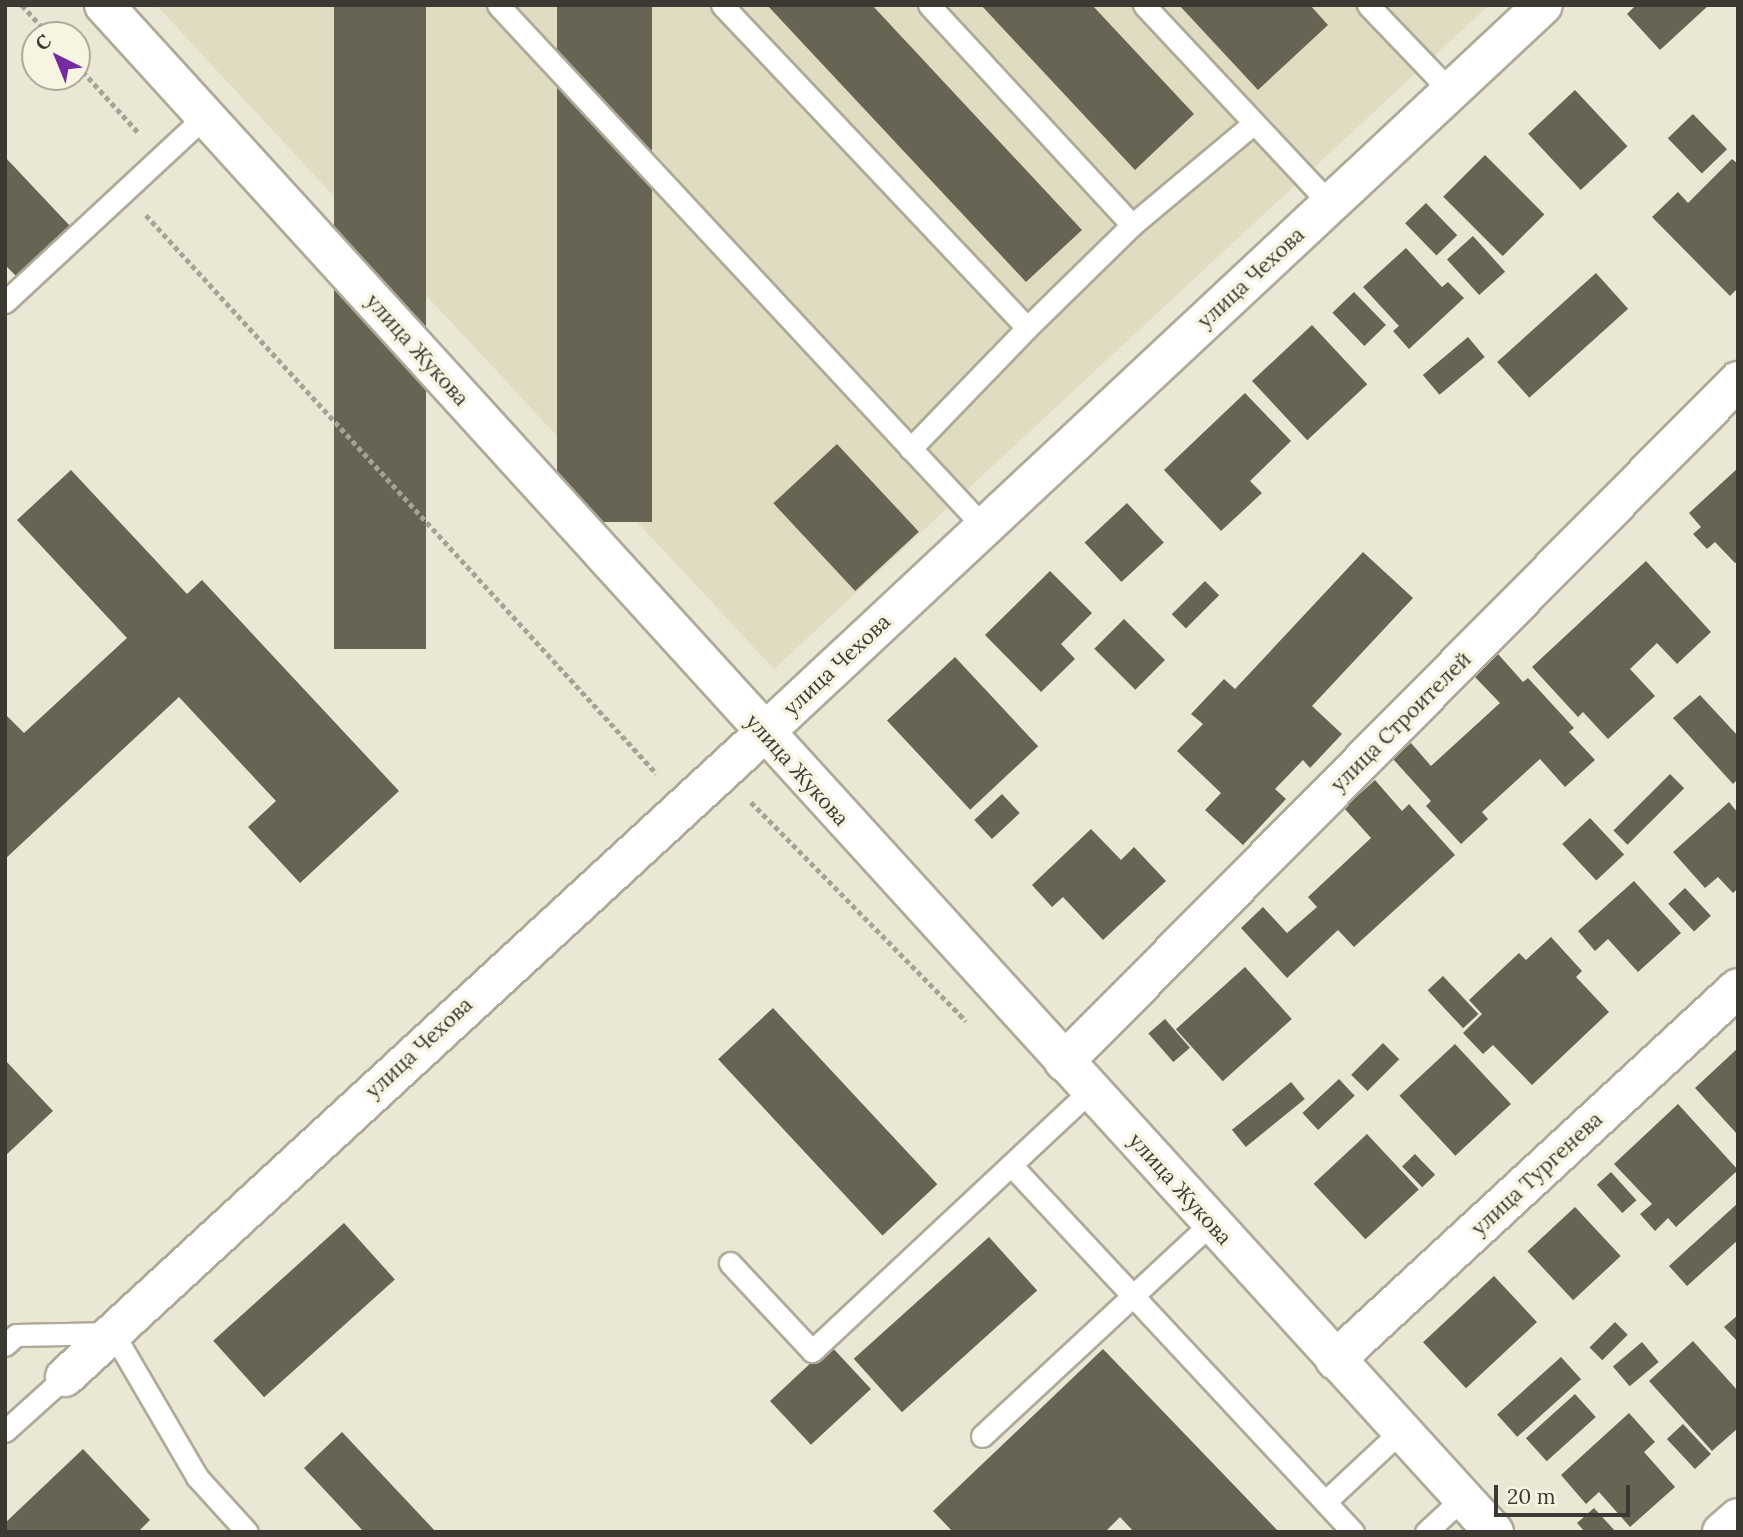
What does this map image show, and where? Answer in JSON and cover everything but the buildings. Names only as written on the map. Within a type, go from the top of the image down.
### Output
[{"type":"street","name":"улица Жукова","points":[[104,5],[1494,1532]]},
{"type":"street","name":"улица Чехова","points":[[65,1377],[684,803],[764,733],[1543,5]]},
{"type":"street","name":"улица Строителей","points":[[1064,1062],[1738,381]]},
{"type":"street","name":"улица Тургенева","points":[[1335,1360],[1738,988]]},
{"type":"street","points":[[1722,1532],[1738,1518]]},
{"type":"lane","points":[[498,5],[984,527]]},
{"type":"lane","points":[[722,5],[1027,328]]},
{"type":"lane","points":[[929,5],[1132,225]]},
{"type":"lane","points":[[1144,5],[1330,204]]},
{"type":"lane","points":[[1368,5],[1451,92]]},
{"type":"lane","points":[[5,302],[205,116]]},
{"type":"lane","points":[[910,449],[1132,225],[1254,123]]},
{"type":"lane","points":[[730,1262],[812,1351],[1090,1091]]},
{"type":"lane","points":[[1011,1165],[1353,1532]]},
{"type":"lane","points":[[982,1436],[1211,1223]]},
{"type":"lane","points":[[5,1345],[16,1335],[113,1334],[197,1477],[247,1532]]},
{"type":"lane","points":[[5,1431],[65,1377]]},
{"type":"lane","points":[[1325,1502],[1401,1431]]},
{"type":"lane","points":[[1426,1532],[1463,1498]]},
{"type":"path","points":[[22,5],[36,21]]},
{"type":"path","points":[[91,80],[161,157]]},
{"type":"path","points":[[140,208],[684,803]]},
{"type":"shaded area","points":[[156,5],[1489,5],[774,669]]}]
